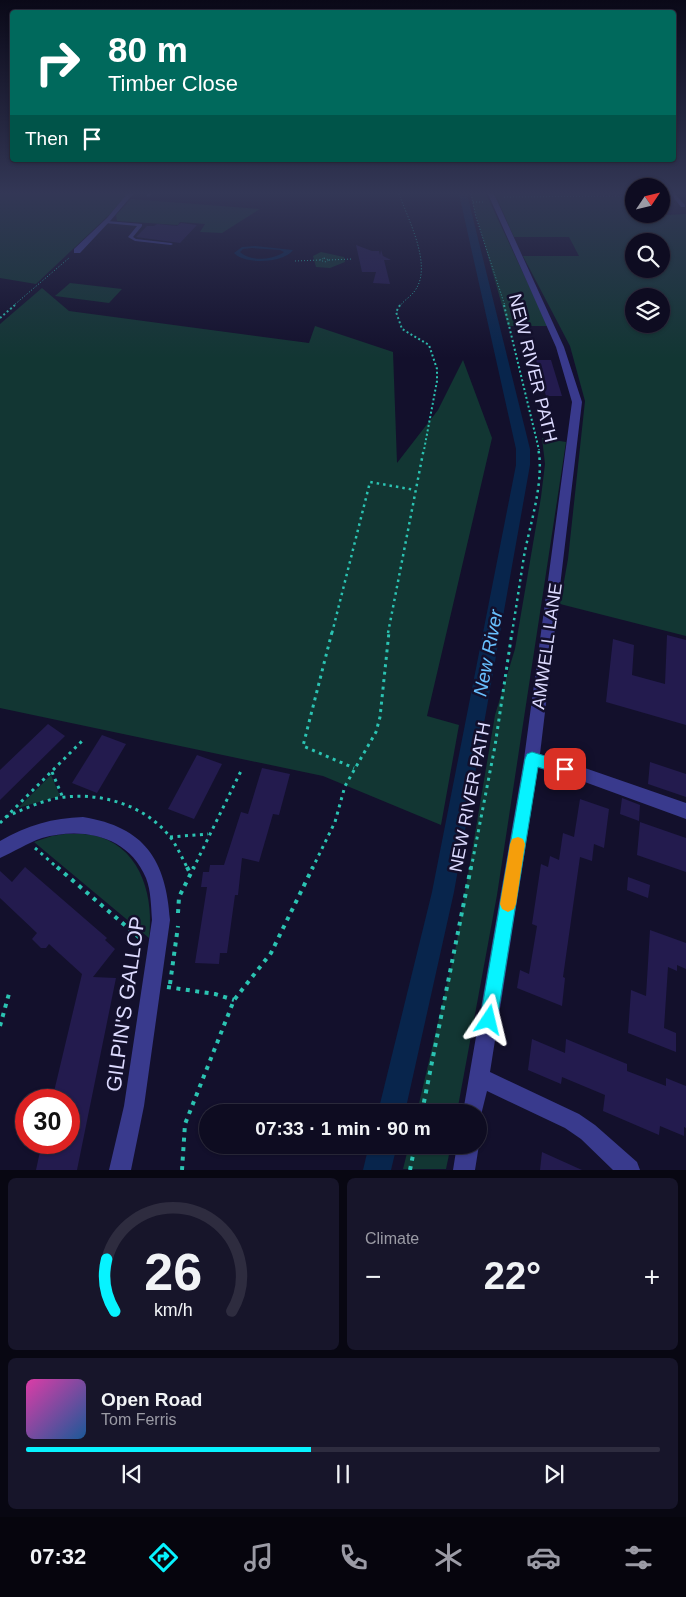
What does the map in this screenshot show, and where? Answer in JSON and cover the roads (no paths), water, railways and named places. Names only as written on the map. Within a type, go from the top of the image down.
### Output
[{"type":"street","name":"AMWELL LANE","points":[[474,1104],[532,759],[577,402],[560,347],[514,249]]},
{"type":"street","points":[[532,759],[582,774],[686,812]]},
{"type":"street","name":"GILPIN'S GALLOP","points":[[0,850],[22,837],[60,826],[80,824],[109,830],[122,836],[136,848],[152,872],[160,902],[161,920],[157,953],[161,986],[120,1170]]},
{"type":"street","points":[[479,1077],[572,1121],[588,1132],[629,1170]]},
{"type":"street","points":[[464,1170],[467,1154]]},
{"type":"water","points":[[240,249],[247,249],[240,252],[256,259],[262,259],[274,257],[284,252],[260,249],[293,250],[282,258],[264,261],[239,257],[234,253]]},
{"type":"waterway","name":"New River","points":[[393,1104],[443,892],[523,465],[523,449],[476,249]]},
{"type":"waterway","name":"New River","points":[[377,1170],[381,1154]]}]
